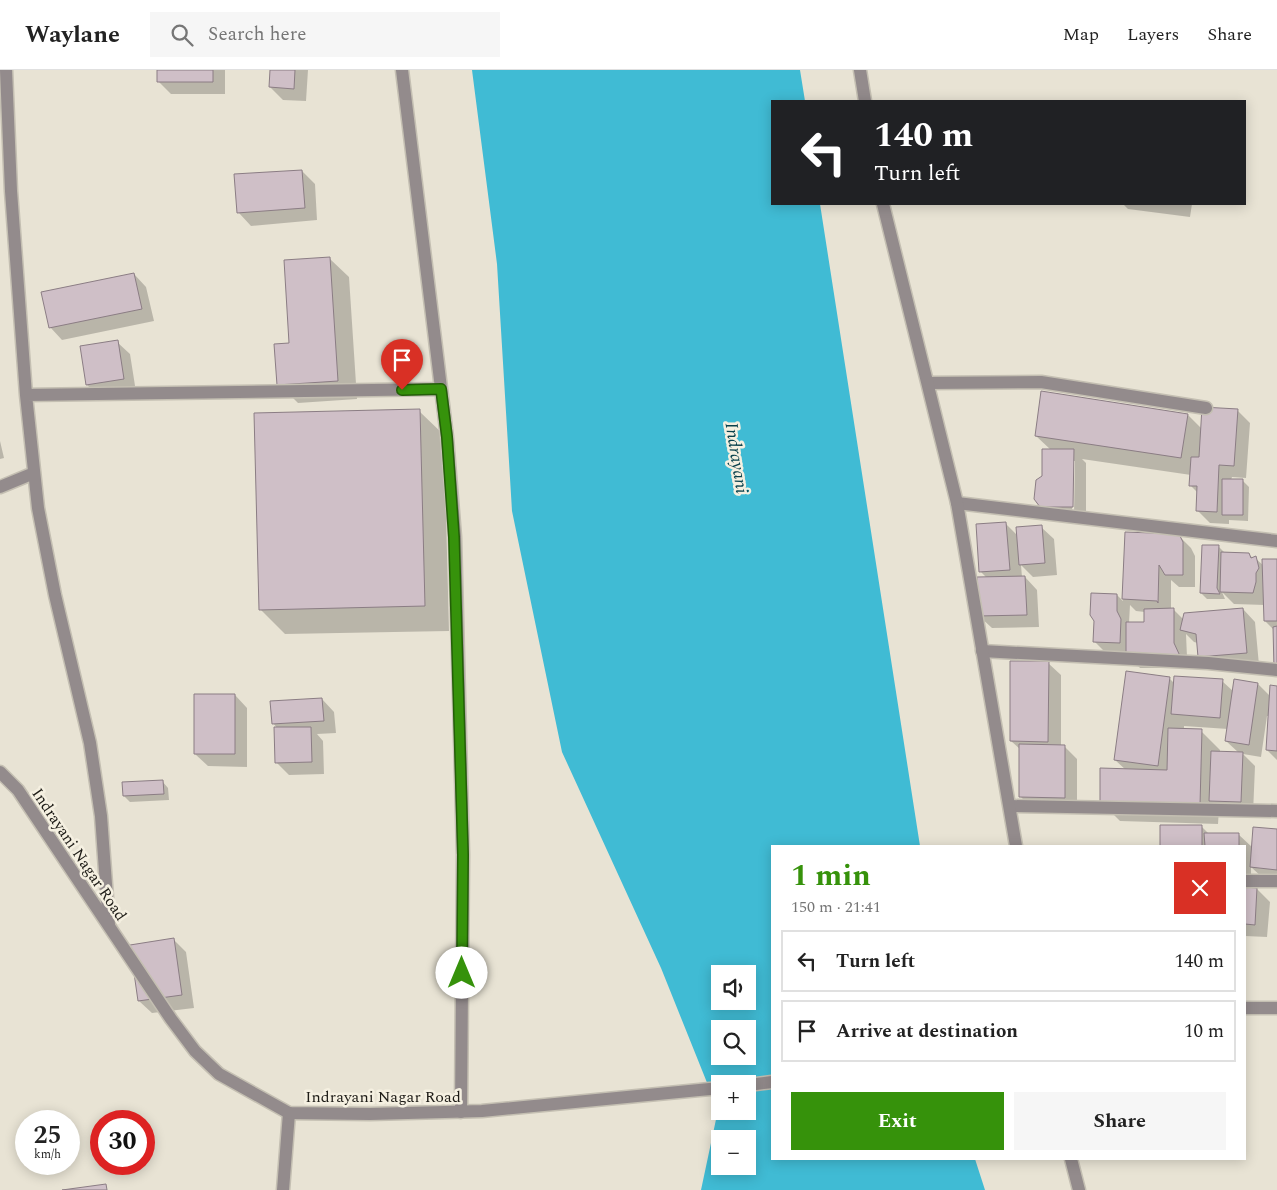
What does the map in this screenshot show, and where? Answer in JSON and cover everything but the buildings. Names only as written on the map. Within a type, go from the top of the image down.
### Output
[{"type":"street","points":[[6,70],[3,96],[26,395],[38,508],[55,595],[90,743],[101,816],[109,925]]},
{"type":"street","points":[[402,70],[447,437],[455,557],[463,855],[461,1112]]},
{"type":"street","points":[[860,70],[865,100]]},
{"type":"street","points":[[883,205],[957,503],[1016,845]]},
{"type":"street","points":[[928,383],[1041,382],[1206,408]]},
{"type":"street","points":[[26,395],[441,389]]},
{"type":"street","points":[[0,487],[34,473]]},
{"type":"street","points":[[957,503],[1277,541]]},
{"type":"street","points":[[982,651],[1208,663],[1277,670]]},
{"type":"street","name":"Indrayani Nagar Road","points":[[0,772],[18,790],[171,1019],[195,1051],[219,1074],[289,1113],[370,1114],[482,1111],[711,1089]]},
{"type":"street","points":[[1010,806],[1277,812]]},
{"type":"street","points":[[1246,881],[1277,881]]},
{"type":"street","points":[[1246,1008],[1277,1008]]},
{"type":"street","points":[[756,1084],[771,1082]]},
{"type":"street","points":[[283,1190],[289,1113]]},
{"type":"street","points":[[1071,1160],[1079,1190]]},
{"type":"water","name":"Indrayani","points":[[472,70],[800,70],[805,100],[771,100],[771,205],[820,205],[920,845],[771,845],[771,1160],[975,1160],[985,1190],[701,1190],[711,1143],[711,1175],[756,1175],[756,1130],[714,1130],[716,1120],[756,1120],[756,1075],[711,1075],[711,1093],[661,968],[562,752],[512,511],[497,264]]},
{"type":"route","points":[[402,390],[441,389],[447,437],[455,557],[463,855],[462,973]]}]
